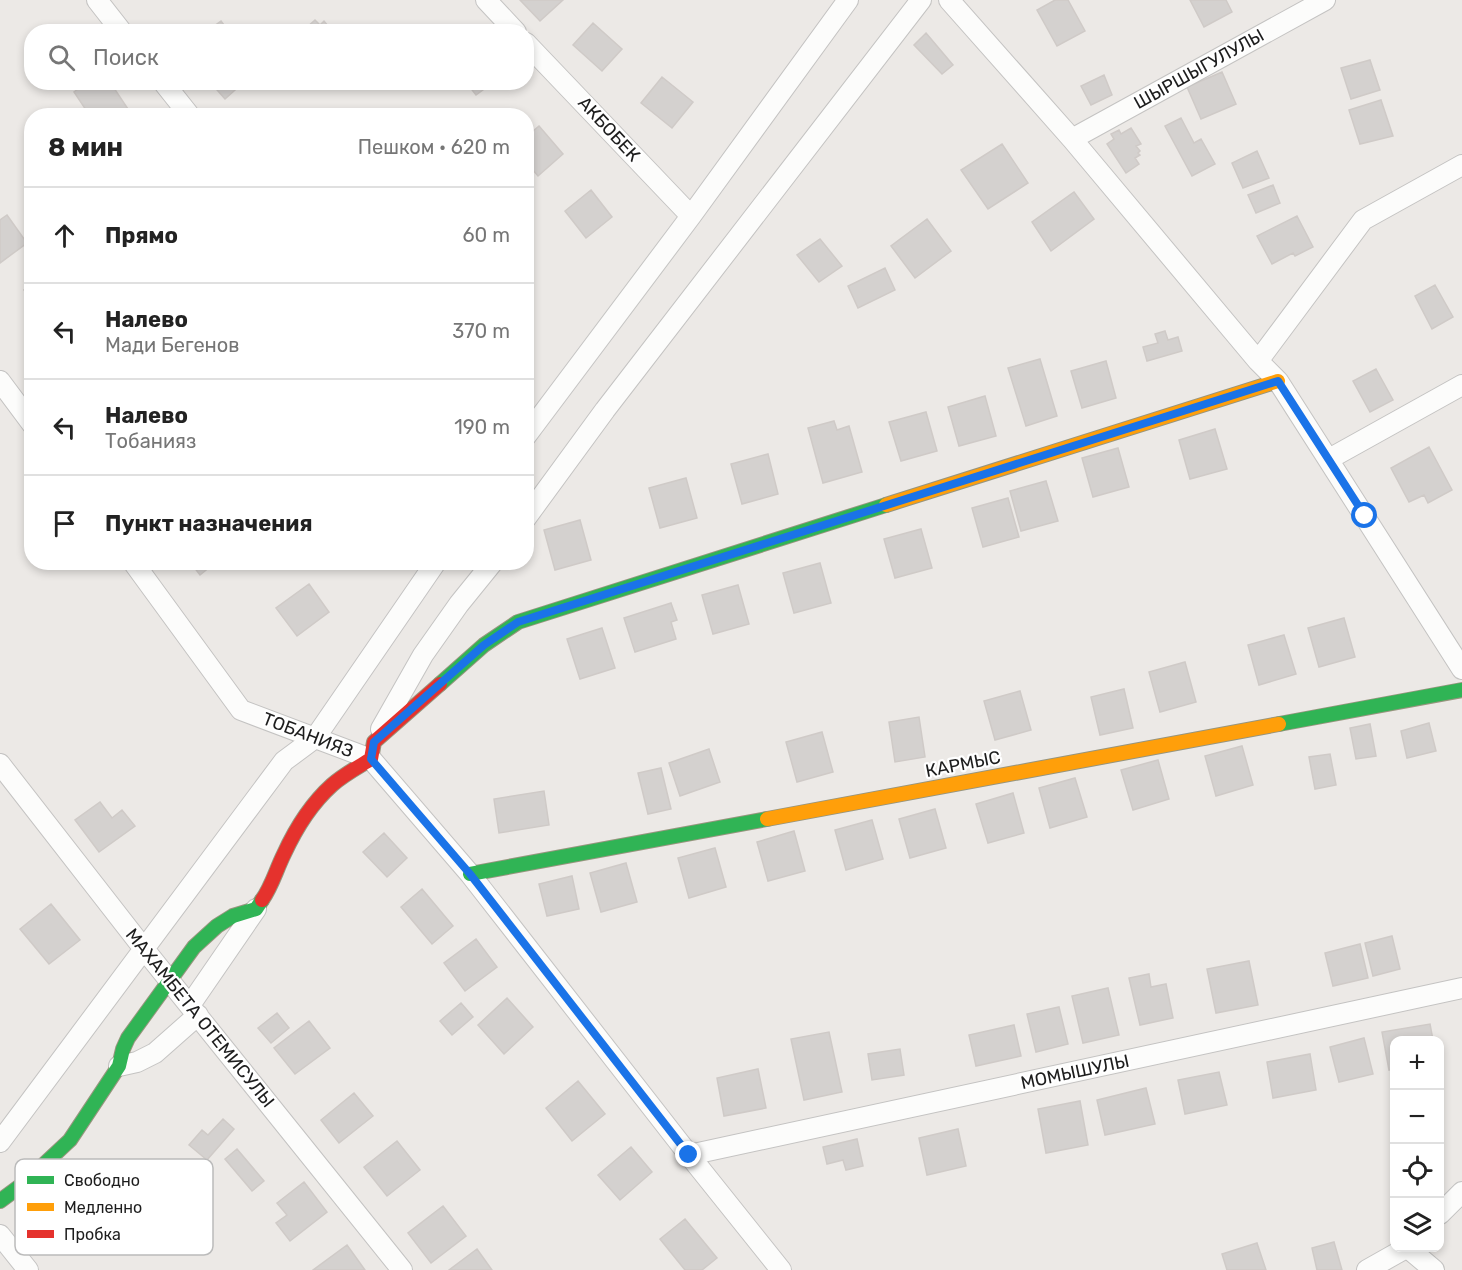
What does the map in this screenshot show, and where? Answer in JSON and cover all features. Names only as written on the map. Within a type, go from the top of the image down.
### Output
[{"type":"street","points":[[97,0],[116,24]]},
{"type":"street","points":[[486,0],[508,24]]},
{"type":"street","points":[[534,425],[691,216],[848,0]]},
{"type":"street","points":[[534,507],[605,410],[921,0]]},
{"type":"street","points":[[949,0],[1072,139],[1258,362],[1278,381],[1462,669]]},
{"type":"street","name":"ШЫРШЫГУЛУЛЫ","points":[[1072,139],[1325,0]]},
{"type":"street","name":"АКБОБЕК","points":[[534,51],[691,216]]},
{"type":"street","points":[[169,90],[184,108]]},
{"type":"street","points":[[1258,362],[1363,220],[1462,165]]},
{"type":"street","points":[[0,381],[24,413]]},
{"type":"street","points":[[119,1066],[137,1062],[155,1053],[194,1010],[270,888],[299,826],[332,785],[484,645],[518,622],[1278,381]]},
{"type":"street","points":[[1329,459],[1462,385]]},
{"type":"street","name":"ТОБАНИЯЗ","points":[[139,570],[241,710],[315,738],[372,750],[689,1155],[782,1270]]},
{"type":"street","points":[[0,1142],[284,761],[315,738],[430,570]]},
{"type":"street","points":[[372,750],[423,655],[487,570]]},
{"type":"street","name":"КАРМЫС","points":[[470,874],[1462,690]]},
{"type":"street","name":"МАХАМБЕТА ОТЕМИСУЛЫ","points":[[0,764],[144,949],[402,1270]]},
{"type":"street","points":[[49,1159],[70,1140],[119,1066],[128,1038],[194,947],[233,915],[255,909]]},
{"type":"street","name":"МОМЫШУЛЫ","points":[[689,1155],[1462,988]]},
{"type":"street","points":[[0,1200],[15,1189]]},
{"type":"street","points":[[1444,1210],[1462,1192]]},
{"type":"street","points":[[0,1235],[15,1254]]},
{"type":"street","points":[[1367,1270],[1400,1252]]},
{"type":"street","points":[[1412,1252],[1434,1270]]},
{"type":"street","points":[[16,1255],[28,1270]]},
{"type":"building","points":[[520,0],[563,0],[540,21]]},
{"type":"building","points":[[1055,0],[1068,0],[1085,31],[1057,46],[1037,10]]},
{"type":"building","points":[[1190,0],[1226,0],[1232,12],[1204,27]]},
{"type":"building","points":[[593,23],[622,49],[602,71],[573,45]]},
{"type":"building","points":[[926,33],[953,65],[942,74],[914,45]]},
{"type":"building","points":[[1370,60],[1380,90],[1351,99],[1341,68]]},
{"type":"building","points":[[1222,72],[1236,104],[1201,119],[1187,87]]},
{"type":"building","points":[[1104,75],[1112,95],[1091,105],[1081,86]]},
{"type":"building","points":[[662,77],[693,102],[672,128],[641,103]]},
{"type":"building","points":[[77,90],[115,90],[127,108],[85,108],[74,92]]},
{"type":"building","points":[[217,90],[235,90],[225,99]]},
{"type":"building","points":[[472,90],[483,90],[476,95]]},
{"type":"building","points":[[1381,100],[1393,136],[1360,144],[1349,110]]},
{"type":"building","points":[[1181,118],[1194,143],[1201,139],[1215,164],[1192,176],[1165,126]]},
{"type":"building","points":[[539,126],[563,154],[538,176],[534,171],[534,130]]},
{"type":"building","points":[[1131,128],[1141,144],[1136,146],[1140,151],[1138,153],[1140,155],[1135,158],[1139,164],[1126,173],[1107,144],[1114,139],[1111,134],[1119,130],[1121,134]]},
{"type":"building","points":[[1002,144],[1028,183],[988,209],[961,170]]},
{"type":"building","points":[[1257,151],[1269,178],[1243,188],[1232,163]]},
{"type":"building","points":[[1273,185],[1280,203],[1256,213],[1248,195]]},
{"type":"building","points":[[591,190],[612,217],[586,238],[565,211]]},
{"type":"building","points":[[1074,192],[1094,219],[1051,251],[1032,222]]},
{"type":"building","points":[[7,215],[24,239],[24,245],[0,263],[0,220]]},
{"type":"building","points":[[1297,216],[1313,247],[1295,256],[1293,253],[1272,264],[1257,236]]},
{"type":"building","points":[[927,219],[951,251],[915,278],[891,246]]},
{"type":"building","points":[[820,239],[842,266],[819,282],[797,255]]},
{"type":"building","points":[[885,268],[895,290],[858,308],[848,286]]},
{"type":"building","points":[[1435,285],[1453,317],[1432,329],[1415,296]]},
{"type":"building","points":[[1165,331],[1168,340],[1178,337],[1182,351],[1147,361],[1143,347],[1158,343],[1155,334]]},
{"type":"building","points":[[1040,359],[1057,416],[1026,426],[1008,368]]},
{"type":"building","points":[[1106,361],[1116,398],[1082,408],[1071,371]]},
{"type":"building","points":[[1376,369],[1393,400],[1370,412],[1353,381]]},
{"type":"building","points":[[985,396],[996,436],[959,446],[948,407]]},
{"type":"building","points":[[926,412],[937,451],[901,461],[889,422]]},
{"type":"building","points":[[834,421],[837,430],[849,426],[862,472],[823,483],[808,428]]},
{"type":"building","points":[[1215,429],[1227,469],[1190,479],[1179,440]]},
{"type":"building","points":[[1429,447],[1452,490],[1428,503],[1424,495],[1409,502],[1391,468]]},
{"type":"building","points":[[1118,448],[1129,487],[1093,497],[1082,458]]},
{"type":"building","points":[[768,454],[778,494],[742,504],[731,464]]},
{"type":"building","points":[[686,478],[697,518],[660,528],[649,488]]},
{"type":"building","points":[[1046,481],[1058,521],[1021,531],[1010,491]]},
{"type":"building","points":[[1008,498],[1019,537],[983,547],[972,508]]},
{"type":"building","points":[[580,520],[591,560],[555,570],[544,530]]},
{"type":"building","points":[[921,529],[932,568],[895,578],[884,539]]},
{"type":"building","points":[[820,563],[831,603],[794,613],[783,573]]},
{"type":"building","points":[[196,570],[206,570],[200,575]]},
{"type":"building","points":[[309,584],[329,612],[297,636],[276,608]]},
{"type":"building","points":[[738,585],[749,624],[713,634],[702,595]]},
{"type":"building","points":[[671,603],[677,620],[671,622],[676,639],[635,652],[624,618]]},
{"type":"building","points":[[1344,618],[1355,657],[1319,667],[1308,628]]},
{"type":"building","points":[[602,628],[615,668],[580,679],[567,639]]},
{"type":"building","points":[[1284,635],[1296,674],[1259,685],[1248,645]]},
{"type":"building","points":[[1185,662],[1196,702],[1160,712],[1149,672]]},
{"type":"building","points":[[1124,689],[1133,728],[1100,735],[1091,697]]},
{"type":"building","points":[[1020,691],[1031,730],[995,740],[984,701]]},
{"type":"building","points":[[919,717],[925,757],[895,762],[889,722]]},
{"type":"building","points":[[1429,723],[1436,751],[1407,758],[1401,731]]},
{"type":"building","points":[[1370,724],[1376,756],[1356,759],[1350,728]]},
{"type":"building","points":[[822,732],[833,772],[797,782],[786,742]]},
{"type":"building","points":[[1242,746],[1253,785],[1216,796],[1205,756]]},
{"type":"building","points":[[709,749],[720,782],[680,796],[669,763]]},
{"type":"building","points":[[1330,754],[1336,785],[1315,789],[1309,757]]},
{"type":"building","points":[[1158,760],[1169,799],[1133,810],[1121,770]]},
{"type":"building","points":[[661,768],[671,809],[648,814],[638,773]]},
{"type":"building","points":[[1075,778],[1087,817],[1050,828],[1039,788]]},
{"type":"building","points":[[544,791],[549,825],[499,833],[494,799]]},
{"type":"building","points":[[1013,793],[1024,833],[988,843],[976,804]]},
{"type":"building","points":[[100,802],[112,818],[122,810],[135,826],[99,852],[75,820]]},
{"type":"building","points":[[935,809],[946,848],[910,858],[899,819]]},
{"type":"building","points":[[872,820],[883,859],[846,870],[835,830]]},
{"type":"building","points":[[794,831],[805,871],[768,881],[757,842]]},
{"type":"building","points":[[384,833],[407,858],[387,877],[363,852]]},
{"type":"building","points":[[715,848],[726,887],[689,898],[678,858]]},
{"type":"building","points":[[626,863],[637,902],[601,912],[590,873]]},
{"type":"building","points":[[572,876],[579,909],[547,916],[539,884]]},
{"type":"building","points":[[422,889],[453,926],[432,944],[401,907]]},
{"type":"building","points":[[51,904],[80,940],[49,964],[20,929]]},
{"type":"building","points":[[1392,936],[1400,969],[1373,976],[1365,943]]},
{"type":"building","points":[[476,939],[497,967],[465,991],[444,963]]},
{"type":"building","points":[[1360,944],[1368,978],[1333,986],[1325,953]]},
{"type":"building","points":[[1249,961],[1258,1005],[1216,1013],[1207,969]]},
{"type":"building","points":[[1149,974],[1151,987],[1166,984],[1173,1018],[1140,1025],[1129,978]]},
{"type":"building","points":[[1108,988],[1119,1035],[1083,1043],[1072,996]]},
{"type":"building","points":[[507,998],[533,1027],[504,1054],[478,1025]]},
{"type":"building","points":[[461,1003],[473,1017],[452,1035],[440,1021]]},
{"type":"building","points":[[1059,1007],[1068,1044],[1036,1052],[1027,1014]]},
{"type":"building","points":[[277,1013],[289,1028],[271,1043],[258,1028]]},
{"type":"building","points":[[309,1021],[330,1048],[295,1074],[274,1048]]},
{"type":"building","points":[[1430,1024],[1432,1036],[1390,1036],[1389,1070],[1382,1032]]},
{"type":"building","points":[[1014,1025],[1021,1056],[976,1066],[969,1035]]},
{"type":"building","points":[[829,1032],[842,1092],[804,1100],[791,1039]]},
{"type":"building","points":[[1364,1038],[1373,1074],[1339,1082],[1330,1047]]},
{"type":"building","points":[[900,1049],[904,1075],[872,1080],[868,1054]]},
{"type":"building","points":[[1310,1054],[1316,1090],[1273,1098],[1267,1062]]},
{"type":"building","points":[[758,1069],[766,1108],[724,1116],[717,1078]]},
{"type":"building","points":[[1219,1072],[1227,1105],[1185,1114],[1178,1080]]},
{"type":"building","points":[[578,1081],[605,1114],[572,1141],[546,1108]]},
{"type":"building","points":[[1146,1088],[1155,1124],[1105,1135],[1097,1100]]},
{"type":"building","points":[[354,1093],[373,1116],[339,1143],[321,1120]]},
{"type":"building","points":[[1080,1101],[1088,1145],[1046,1153],[1038,1109]]},
{"type":"building","points":[[223,1119],[234,1129],[206,1159],[189,1145],[202,1130],[208,1135]]},
{"type":"building","points":[[958,1129],[966,1166],[927,1175],[919,1138]]},
{"type":"building","points":[[857,1139],[863,1166],[846,1170],[843,1160],[827,1164],[823,1147]]},
{"type":"building","points":[[397,1141],[420,1170],[387,1196],[364,1167]]},
{"type":"building","points":[[631,1147],[652,1172],[620,1200],[598,1175]]},
{"type":"building","points":[[237,1149],[264,1181],[252,1191],[225,1159]]},
{"type":"building","points":[[304,1182],[327,1212],[290,1241],[276,1223],[287,1215],[277,1203]]},
{"type":"building","points":[[443,1206],[466,1236],[431,1263],[408,1233]]},
{"type":"building","points":[[685,1219],[717,1258],[702,1270],[685,1270],[660,1239]]},
{"type":"building","points":[[1334,1242],[1342,1270],[1317,1270],[1312,1248]]},
{"type":"building","points":[[1257,1243],[1266,1270],[1227,1270],[1222,1254]]},
{"type":"building","points":[[347,1245],[365,1270],[313,1270]]},
{"type":"building","points":[[477,1249],[492,1270],[449,1270]]},
{"type":"traffic: fast","points":[[440,684],[484,645],[518,622],[886,505]]},
{"type":"traffic: fast","points":[[1279,724],[1462,690]]},
{"type":"traffic: fast","points":[[470,874],[767,819]]},
{"type":"traffic: fast","points":[[50,1159],[70,1140],[119,1066],[128,1038],[194,947],[217,926],[233,916],[256,909],[262,900]]},
{"type":"traffic: fast","points":[[0,1201],[15,1190]]},
{"type":"traffic: slow","points":[[886,505],[1278,381]]},
{"type":"traffic: slow","points":[[767,819],[1279,724]]},
{"type":"traffic: jam","points":[[262,900],[293,836],[318,800],[336,781],[371,759],[374,742],[440,684]]},
{"type":"route","points":[[689,1155],[470,874],[371,759],[374,742],[484,645],[518,622],[1278,381],[1365,516]]}]
